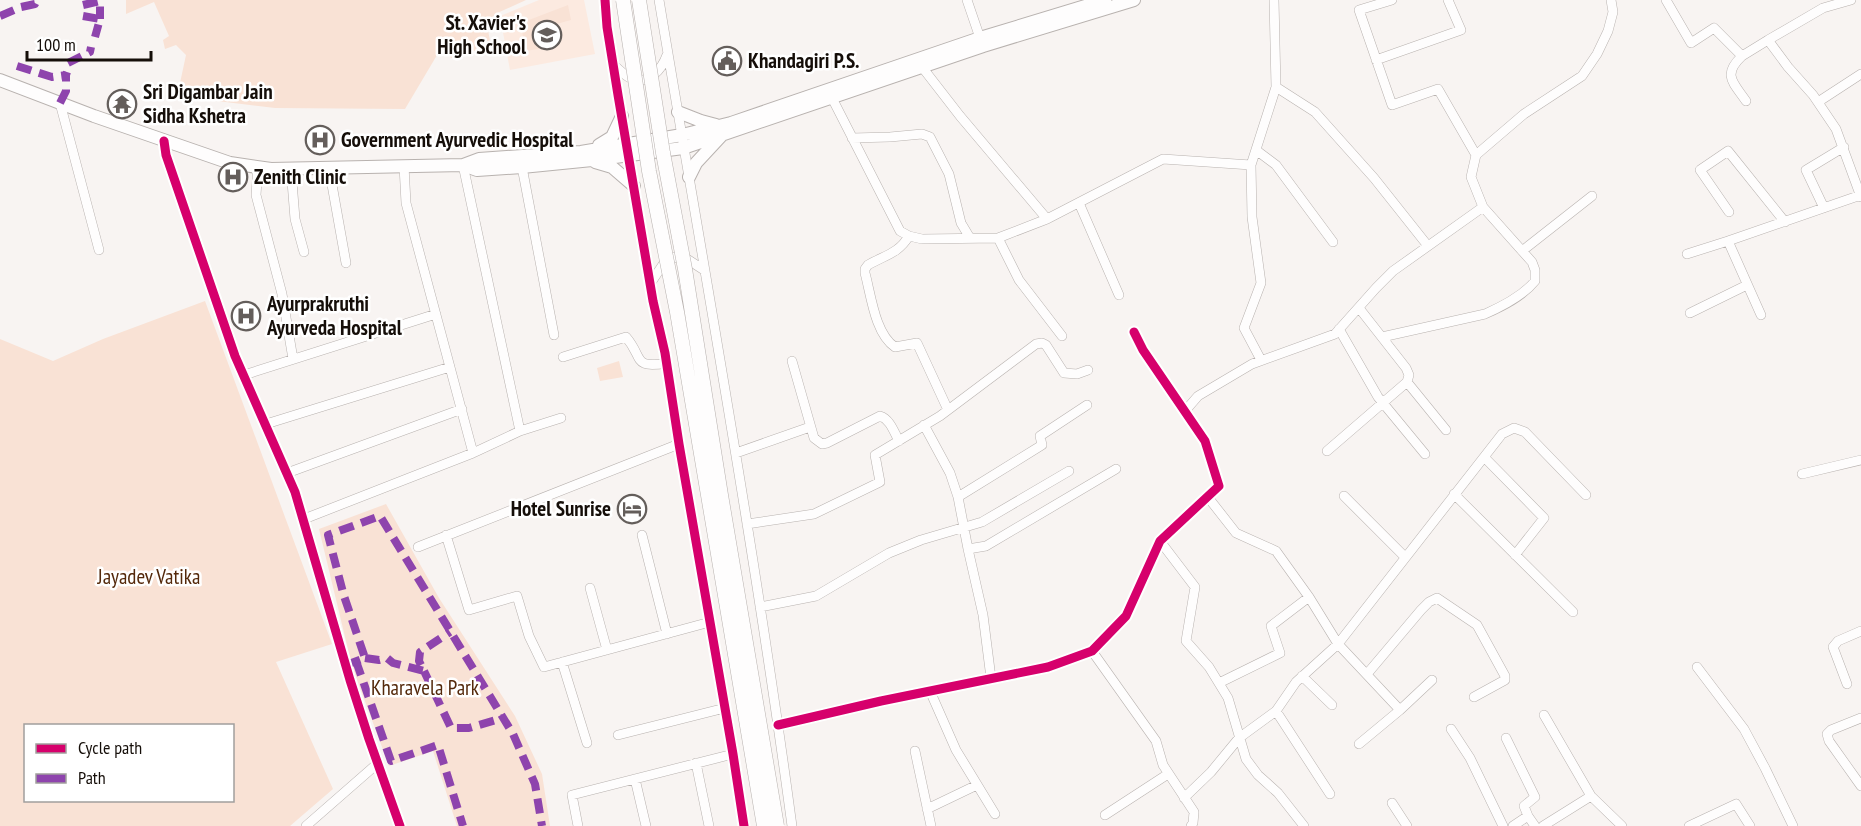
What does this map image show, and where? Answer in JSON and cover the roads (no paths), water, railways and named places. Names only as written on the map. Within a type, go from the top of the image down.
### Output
[{"type":"highway","points":[[623,0],[649,171],[677,312],[764,826]]},
{"type":"highway","points":[[639,0],[663,153],[686,269],[721,495],[777,826]]},
{"type":"main road","points":[[463,165],[477,170],[522,167],[682,141],[807,101],[980,38],[1105,0]]},
{"type":"main road","points":[[807,101],[832,98],[983,46],[1134,0]]},
{"type":"main road","points":[[0,80],[230,163],[271,169],[463,165],[479,159],[581,152],[592,155],[612,167],[634,186]]},
{"type":"main road","points":[[678,112],[721,130]]},
{"type":"main road","points":[[592,155],[612,137],[622,116]]},
{"type":"main road","points":[[689,177],[696,163],[721,130]]},
{"type":"street","points":[[605,0],[613,64],[650,284],[667,363],[744,826]]},
{"type":"street","points":[[660,0],[736,453],[792,826]]},
{"type":"street","points":[[967,0],[980,38]]},
{"type":"street","points":[[1261,360],[1244,328],[1261,283],[1252,217],[1251,165],[1276,87],[1274,0]]},
{"type":"street","points":[[1392,0],[1359,10],[1392,105],[1438,89],[1476,155]]},
{"type":"street","points":[[1376,60],[1461,30],[1448,0]]},
{"type":"street","points":[[1382,337],[1485,314],[1501,307],[1535,281],[1532,262],[1483,207],[1471,177],[1476,155],[1524,114],[1582,76],[1597,54],[1608,30],[1613,12],[1611,0]]},
{"type":"street","points":[[1666,0],[1691,43],[1714,28],[1742,56]]},
{"type":"street","points":[[1746,101],[1730,78],[1733,65],[1742,56],[1824,8],[1851,0]]},
{"type":"street","points":[[1687,254],[1861,196],[1836,129],[1818,102],[1768,40]]},
{"type":"street","points":[[613,64],[633,79],[642,79],[652,76],[660,69],[668,52]]},
{"type":"street","points":[[922,67],[1047,219]]},
{"type":"street","points":[[1818,102],[1861,74]]},
{"type":"street","points":[[1276,87],[1315,112],[1374,178],[1428,246]]},
{"type":"street","points":[[832,98],[900,231],[922,239],[998,238],[1047,219],[1163,159],[1251,165]]},
{"type":"street","points":[[60,103],[99,250]]},
{"type":"street","points":[[852,138],[922,134],[930,137],[949,174],[961,223],[970,238]]},
{"type":"street","points":[[164,141],[166,156],[224,325],[287,473],[304,519],[350,680],[400,826]]},
{"type":"street","points":[[1824,208],[1806,170],[1844,147]]},
{"type":"street","points":[[1256,150],[1276,165],[1334,242]]},
{"type":"street","points":[[1729,212],[1700,170],[1728,151],[1785,222]]},
{"type":"street","points":[[463,165],[520,431]]},
{"type":"street","points":[[404,166],[406,203],[473,453]]},
{"type":"street","points":[[258,167],[256,195],[282,294],[293,359]]},
{"type":"street","points":[[522,167],[554,335]]},
{"type":"street","points":[[329,168],[346,263]]},
{"type":"street","points":[[291,169],[295,219],[304,252]]},
{"type":"street","points":[[1522,251],[1592,196]]},
{"type":"street","points":[[1079,203],[1119,295]]},
{"type":"street","points":[[1185,411],[1198,396],[1261,360],[1335,334],[1393,272],[1483,207]]},
{"type":"street","points":[[909,236],[902,247],[868,265],[865,273],[877,319],[885,338],[895,347],[917,344],[948,410]]},
{"type":"street","points":[[998,238],[1019,280],[1062,336]]},
{"type":"street","points":[[1728,241],[1761,315]]},
{"type":"street","points":[[650,284],[664,263],[673,257],[687,259],[705,270]]},
{"type":"street","points":[[1690,312],[1747,285]]},
{"type":"street","points":[[1327,451],[1407,382],[1409,375],[1359,308]]},
{"type":"street","points":[[244,375],[436,314]]},
{"type":"street","points":[[1340,329],[1378,397],[1425,454]]},
{"type":"street","points":[[778,725],[1048,667],[1092,651],[1126,616],[1160,541],[1219,486],[1205,441],[1143,350],[1134,332]]},
{"type":"street","points":[[563,357],[626,338],[633,345],[643,364],[650,366],[667,363]]},
{"type":"street","points":[[747,524],[814,514],[880,482],[875,455],[948,410],[1036,344],[1046,345],[1064,373],[1077,374],[1088,370]]},
{"type":"street","points":[[792,361],[816,441],[822,444],[827,443],[880,416],[889,423],[899,441]]},
{"type":"street","points":[[266,424],[450,368]]},
{"type":"street","points":[[1407,382],[1446,430]]},
{"type":"street","points":[[958,497],[1042,445],[1040,436],[1087,405]]},
{"type":"street","points":[[287,473],[462,409]]},
{"type":"street","points":[[304,519],[473,453],[520,431],[561,418]]},
{"type":"street","points":[[924,425],[950,472],[958,497],[983,615],[991,678]]},
{"type":"street","points":[[736,453],[810,427]]},
{"type":"street","points":[[1184,798],[1211,772],[1239,738],[1276,711],[1296,682],[1338,644],[1502,434],[1514,429],[1525,432],[1586,495]]},
{"type":"street","points":[[418,547],[679,444]]},
{"type":"street","points":[[1485,458],[1544,518],[1515,555]]},
{"type":"street","points":[[1802,474],[1861,460]]},
{"type":"street","points":[[968,549],[986,546],[1116,469]]},
{"type":"street","points":[[760,607],[816,596],[889,553],[921,540],[982,522],[1069,471]]},
{"type":"street","points":[[1454,494],[1573,612]]},
{"type":"street","points":[[1208,496],[1236,533],[1276,551],[1309,597],[1338,644],[1400,710]]},
{"type":"street","points":[[1344,496],[1405,557]]},
{"type":"street","points":[[642,535],[667,634]]},
{"type":"street","points":[[446,536],[469,610],[516,596],[529,636],[544,667],[710,622]]},
{"type":"street","points":[[1160,541],[1195,587],[1186,641],[1209,667],[1228,698],[1246,759],[1278,793],[1304,826]]},
{"type":"street","points":[[590,588],[607,650]]},
{"type":"street","points":[[1219,682],[1280,653],[1271,626],[1309,597]]},
{"type":"street","points":[[1367,674],[1421,610],[1437,598],[1477,626],[1505,676],[1505,680],[1500,684],[1474,697]]},
{"type":"street","points":[[1847,684],[1833,647],[1838,641],[1861,631]]},
{"type":"street","points":[[1092,651],[1156,741],[1163,765],[1194,812],[1191,826]]},
{"type":"street","points":[[562,662],[587,743]]},
{"type":"street","points":[[1697,667],[1744,729],[1793,826]]},
{"type":"street","points":[[1302,676],[1332,705]]},
{"type":"street","points":[[1359,744],[1432,680]]},
{"type":"street","points":[[930,691],[956,750],[995,813]]},
{"type":"street","points":[[618,735],[725,708]]},
{"type":"street","points":[[1276,711],[1330,794]]},
{"type":"street","points":[[1544,715],[1591,796],[1622,826]]},
{"type":"street","points":[[1861,718],[1831,730],[1827,737],[1861,786]]},
{"type":"street","points":[[1451,729],[1470,758],[1503,826]]},
{"type":"street","points":[[1506,738],[1535,797],[1524,807],[1535,826]]},
{"type":"street","points":[[915,751],[930,826]]},
{"type":"street","points":[[578,826],[572,795],[733,754]]},
{"type":"street","points":[[312,824],[378,763]]},
{"type":"street","points":[[696,764],[709,826]]},
{"type":"street","points":[[1105,815],[1168,774]]},
{"type":"street","points":[[635,779],[645,826],[653,824],[653,826]]},
{"type":"street","points":[[927,809],[977,785]]},
{"type":"street","points":[[1543,826],[1591,796]]},
{"type":"street","points":[[1392,804],[1407,826]]},
{"type":"street","points":[[1689,826],[1736,804],[1750,826]]},
{"type":"street","points":[[1513,826],[1528,816]]},
{"type":"place","name":"St. Xavier's High School","points":[[547,35]]},
{"type":"place","name":"Khandagiri P.S.","points":[[727,61]]},
{"type":"place","name":"Sri Digambar Jain Sidha Kshetra","points":[[122,104]]},
{"type":"place","name":"Government Ayurvedic Hospital","points":[[320,140]]},
{"type":"place","name":"Zenith Clinic","points":[[233,177]]},
{"type":"place","name":"Ayurprakruthi Ayurveda Hospital","points":[[246,316]]},
{"type":"place","name":"Hotel Sunrise","points":[[632,509]]},
{"type":"park label","name":"Jayadev Vatika","points":[[149,577]]},
{"type":"park label","name":"Kharavela Park","points":[[425,688]]}]
